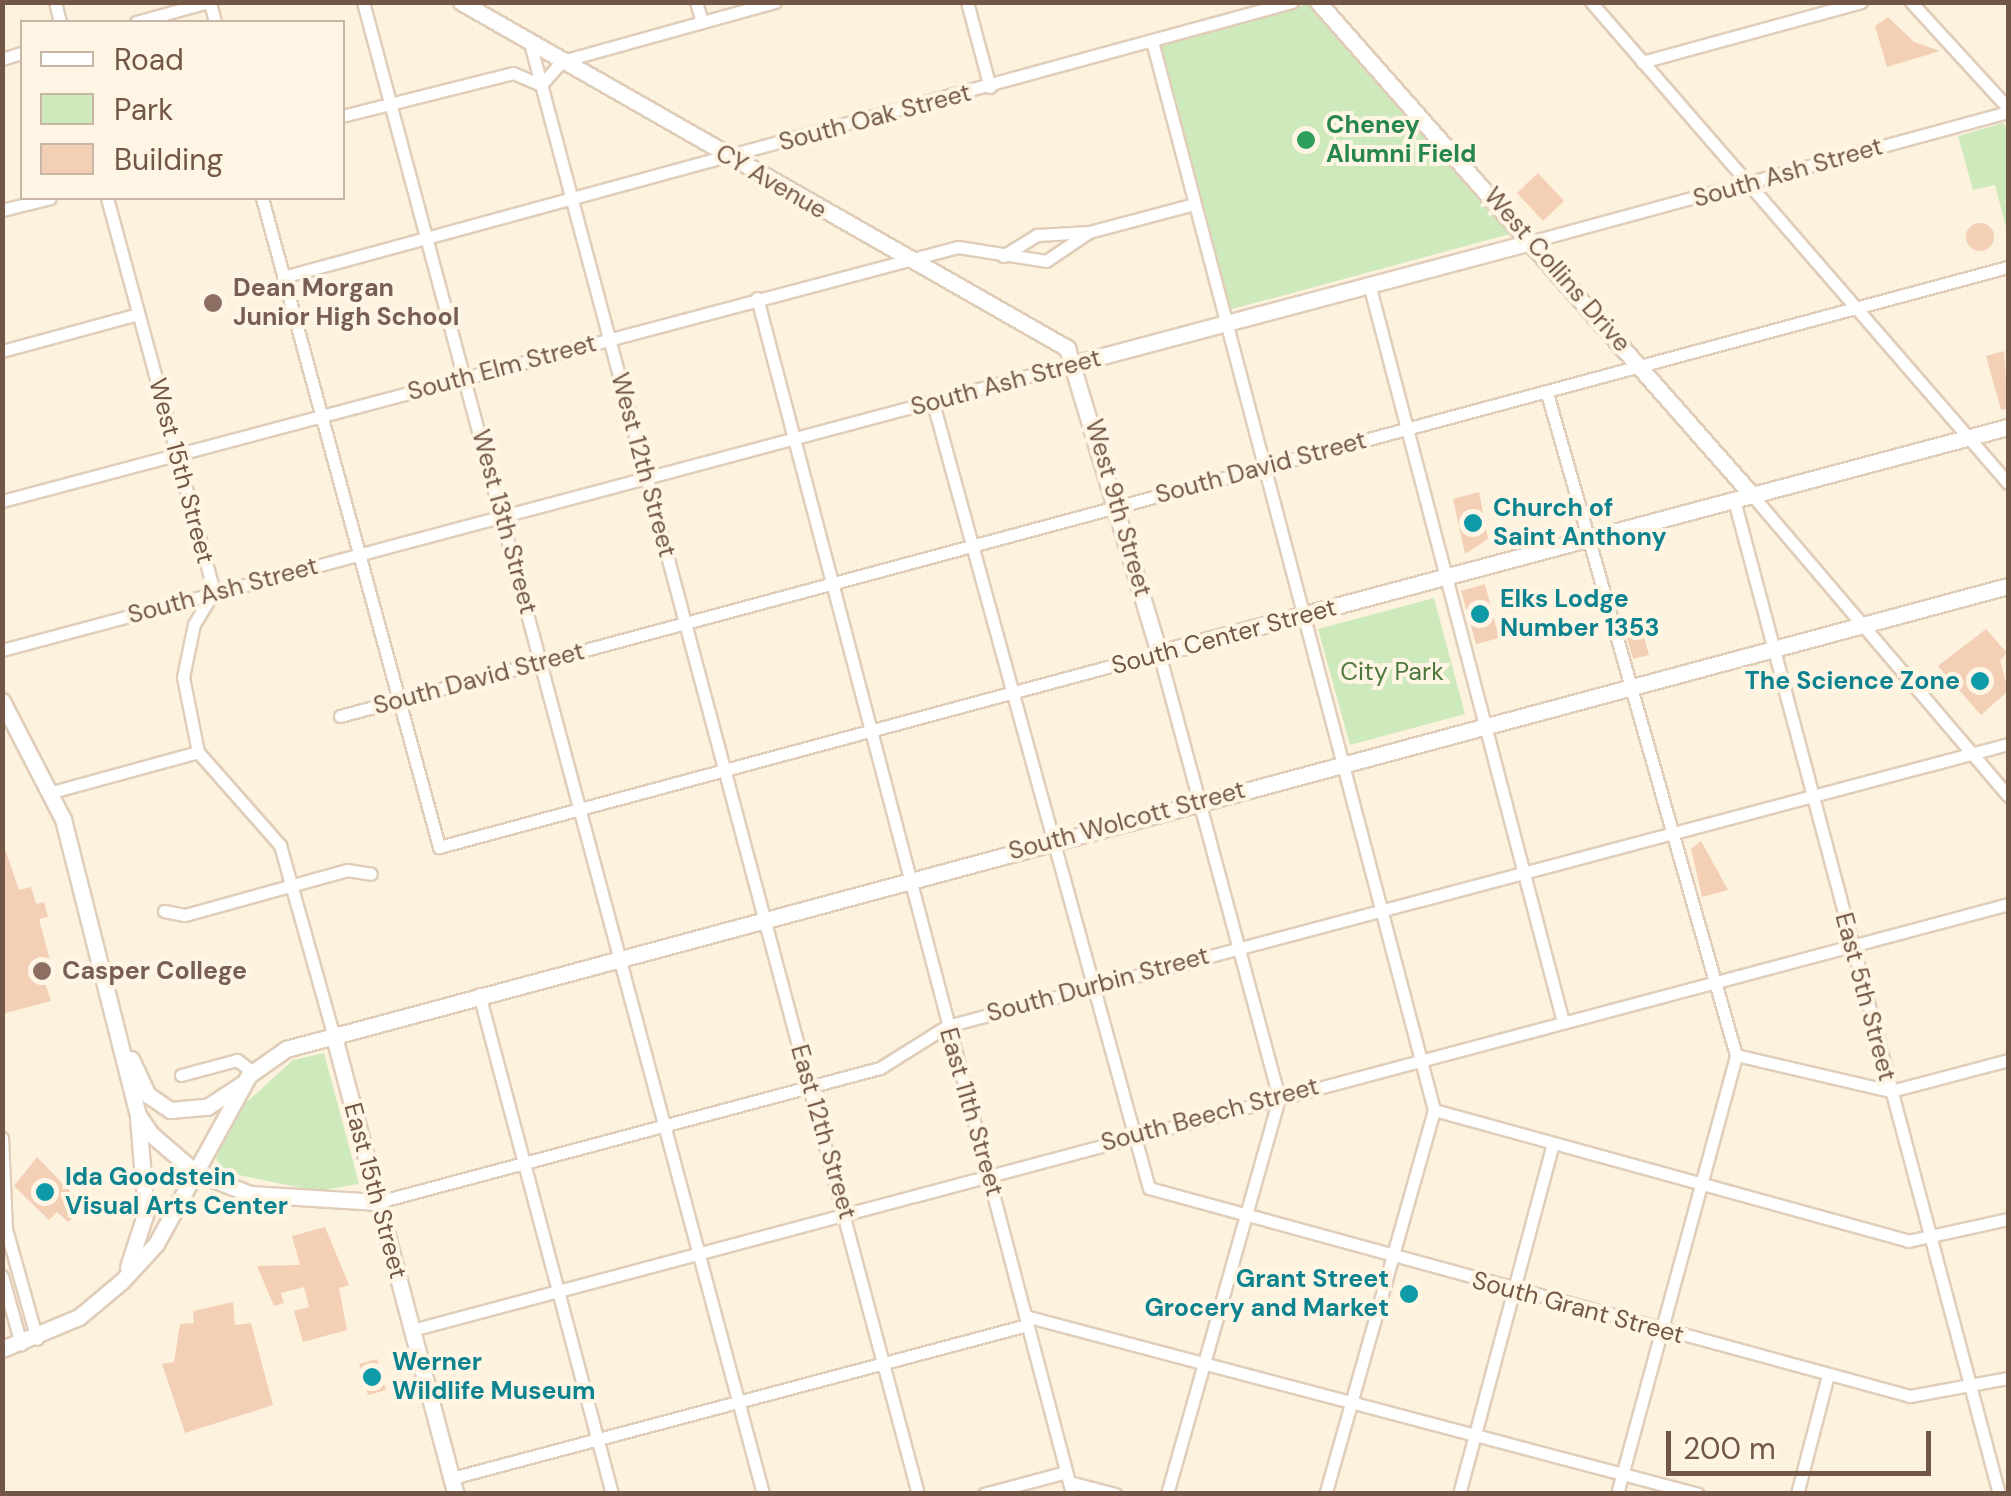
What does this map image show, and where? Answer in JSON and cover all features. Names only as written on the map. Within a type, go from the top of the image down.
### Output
[{"type":"main road","name":"CY Avenue","points":[[461,2],[1067,348],[1076,363]]},
{"type":"main road","name":"West Collins Drive","points":[[1318,2],[1533,241],[1752,495]]},
{"type":"main road","name":"South Ash Street","points":[[1076,363],[1533,241]]},
{"type":"main road","name":"West 9th Street","points":[[1076,363],[1160,653]]},
{"type":"main road","name":"South Center Street","points":[[1160,653],[2008,427]]},
{"type":"main road","name":"South Wolcott Street","points":[[115,1022],[148,1096],[170,1110],[207,1108],[249,1077],[334,1034],[2008,586]]},
{"type":"main road","points":[[2,701],[52,792],[138,1114],[146,1212],[122,1281]]},
{"type":"main road","name":"East 15th Street","points":[[334,1034],[454,1486]]},
{"type":"main road","points":[[2,1349],[29,1341],[122,1281],[156,1244],[249,1077]]},
{"type":"main road","points":[[138,1114],[195,1172]]},
{"type":"main road","name":"South Durbin Street","points":[[195,1172],[250,1194],[378,1202]]},
{"type":"street","points":[[143,20],[209,2]]},
{"type":"street","name":"West 13th Street","points":[[363,2],[764,1494]]},
{"type":"street","points":[[696,2],[702,22]]},
{"type":"street","points":[[513,74],[542,84],[562,60],[775,2]]},
{"type":"street","points":[[966,2],[990,87]]},
{"type":"street","name":"South Oak Street","points":[[283,277],[1292,2]]},
{"type":"street","points":[[1591,2],[2008,483]]},
{"type":"street","points":[[1642,62],[1861,2]]},
{"type":"street","points":[[1911,2],[2008,110]]},
{"type":"street","points":[[1152,41],[1434,1110],[1388,1259],[1325,1494]]},
{"type":"street","points":[[345,115],[513,74],[530,58],[530,43]]},
{"type":"street","name":"West 12th Street","points":[[530,43],[726,771]]},
{"type":"street","name":"South Ash Street","points":[[1533,241],[2008,110]]},
{"type":"street","points":[[2,210],[42,200]]},
{"type":"street","name":"West 15th Street","points":[[108,200],[214,592],[194,624],[183,678],[198,752]]},
{"type":"street","points":[[263,200],[324,414],[397,701]]},
{"type":"street","name":"South Elm Street","points":[[1002,256],[1038,235],[1089,232],[1194,204]]},
{"type":"street","name":"South Elm Street","points":[[2,500],[958,247],[1046,262],[1089,232]]},
{"type":"street","name":"South David Street","points":[[340,716],[685,624],[833,580],[1116,508],[2008,267]]},
{"type":"street","points":[[1369,284],[1404,431],[1562,1022]]},
{"type":"street","name":"East 11th Street","points":[[757,298],[1069,1482]]},
{"type":"street","points":[[2,351],[138,314]]},
{"type":"street","name":"South Ash Street","points":[[2,650],[1076,363]]},
{"type":"street","points":[[1547,393],[1711,982],[1736,1055],[1617,1494]]},
{"type":"street","points":[[933,403],[1091,989],[1135,1136]]},
{"type":"street","points":[[1752,495],[2008,796]]},
{"type":"street","name":"East 5th Street","points":[[1734,500],[1999,1494]]},
{"type":"street","points":[[1160,653],[1279,1097],[1240,1218],[1208,1358],[1167,1494]]},
{"type":"street","name":"South Center Street","points":[[397,701],[439,847],[1160,653]]},
{"type":"street","name":"South Durbin Street","points":[[378,1202],[880,1068],[947,1026],[2008,744]]},
{"type":"street","points":[[52,792],[198,752],[270,826],[292,888]]},
{"type":"street","name":"East 12th Street","points":[[726,771],[918,1494]]},
{"type":"street","points":[[164,910],[185,914],[347,870],[371,874]]},
{"type":"street","name":"East 15th Street","points":[[292,888],[334,1034]]},
{"type":"street","name":"South Beech Street","points":[[412,1330],[1422,1057],[2008,904]]},
{"type":"street","points":[[479,994],[612,1494]]},
{"type":"street","points":[[1736,1055],[1891,1091],[2008,1060]]},
{"type":"street","points":[[181,1075],[237,1060],[249,1077]]},
{"type":"street","points":[[1434,1110],[1698,1187],[1930,1239],[2008,1219]]},
{"type":"street","name":"South Grant Street","points":[[1135,1136],[1150,1188],[1240,1218],[1927,1400],[2008,1378]]},
{"type":"street","points":[[2,1138],[6,1229],[29,1341]]},
{"type":"street","points":[[1458,1494],[1552,1147]]},
{"type":"street","points":[[2,1276],[29,1341]]},
{"type":"street","points":[[454,1486],[598,1439],[886,1363],[1026,1321],[1208,1358],[1474,1436],[1698,1494]]},
{"type":"street","points":[[1796,1494],[1828,1375]]},
{"type":"street","points":[[984,1494],[1069,1482],[1114,1494]]},
{"type":"green space","name":"Cheney Alumni Field","points":[[1308,4],[1510,234],[1229,310],[1159,45]]},
{"type":"green space","points":[[2003,123],[2008,129],[2008,235],[1995,185],[1973,190],[1958,136]]},
{"type":"green space","name":"City Park","points":[[1434,598],[1465,714],[1350,745],[1318,629]]},
{"type":"green space","points":[[324,1053],[359,1184],[317,1191],[224,1172],[216,1158],[239,1109],[293,1060]]},
{"type":"building","points":[[1888,17],[1914,42],[1940,51],[1887,67],[1875,26]]},
{"type":"building","points":[[1538,173],[1564,201],[1543,221],[1517,193]]},
{"type":"building","points":[[1980,223],[1990,227],[1994,237],[1990,247],[1980,251],[1970,247],[1966,237],[1970,227]]},
{"type":"building","points":[[2004,351],[2008,408],[2001,410],[1986,356]]},
{"type":"building","name":"Church of Saint Anthony","points":[[1479,492],[1488,539],[1465,554],[1453,499]]},
{"type":"building","name":"Elks Lodge Number 1353","points":[[1485,584],[1499,638],[1476,644],[1461,591]]},
{"type":"building","points":[[1641,626],[1649,655],[1633,659],[1625,631]]},
{"type":"building","name":"The Science Zone","points":[[1986,629],[2007,653],[2000,660],[2008,691],[1981,715],[1938,666]]},
{"type":"building","points":[[2,840],[19,890],[31,887],[36,904],[44,902],[48,917],[39,919],[54,976],[44,979],[51,1001],[2,1014]]},
{"type":"building","points":[[1701,841],[1728,890],[1702,897],[1691,849]]},
{"type":"building","name":"Ida Goodstein Visual Arts Center","points":[[37,1157],[85,1207],[68,1222],[57,1212],[49,1220],[14,1186]]},
{"type":"building","points":[[325,1227],[349,1285],[339,1288],[347,1330],[303,1342],[294,1311],[309,1307],[304,1287],[281,1293],[284,1303],[274,1306],[257,1266],[300,1265],[292,1236]]},
{"type":"building","points":[[233,1302],[235,1325],[251,1323],[273,1405],[185,1433],[162,1364],[174,1362],[180,1324],[194,1323],[193,1311]]},
{"type":"building","name":"Werner Wildlife Museum","points":[[377,1359],[386,1390],[368,1395],[359,1364]]},
{"type":"place","name":"Cheney Alumni Field","points":[[1306,140]]},
{"type":"place","name":"Dean Morgan Junior High School","points":[[213,303]]},
{"type":"place","name":"Church of Saint Anthony","points":[[1473,523]]},
{"type":"place","name":"Elks Lodge Number 1353","points":[[1480,614]]},
{"type":"place","name":"The Science Zone","points":[[1980,681]]},
{"type":"place","name":"Casper College","points":[[42,971]]},
{"type":"place","name":"Ida Goodstein Visual Arts Center","points":[[45,1192]]},
{"type":"place","name":"Grant Street Grocery and Market","points":[[1409,1294]]},
{"type":"place","name":"Werner Wildlife Museum","points":[[372,1377]]}]
